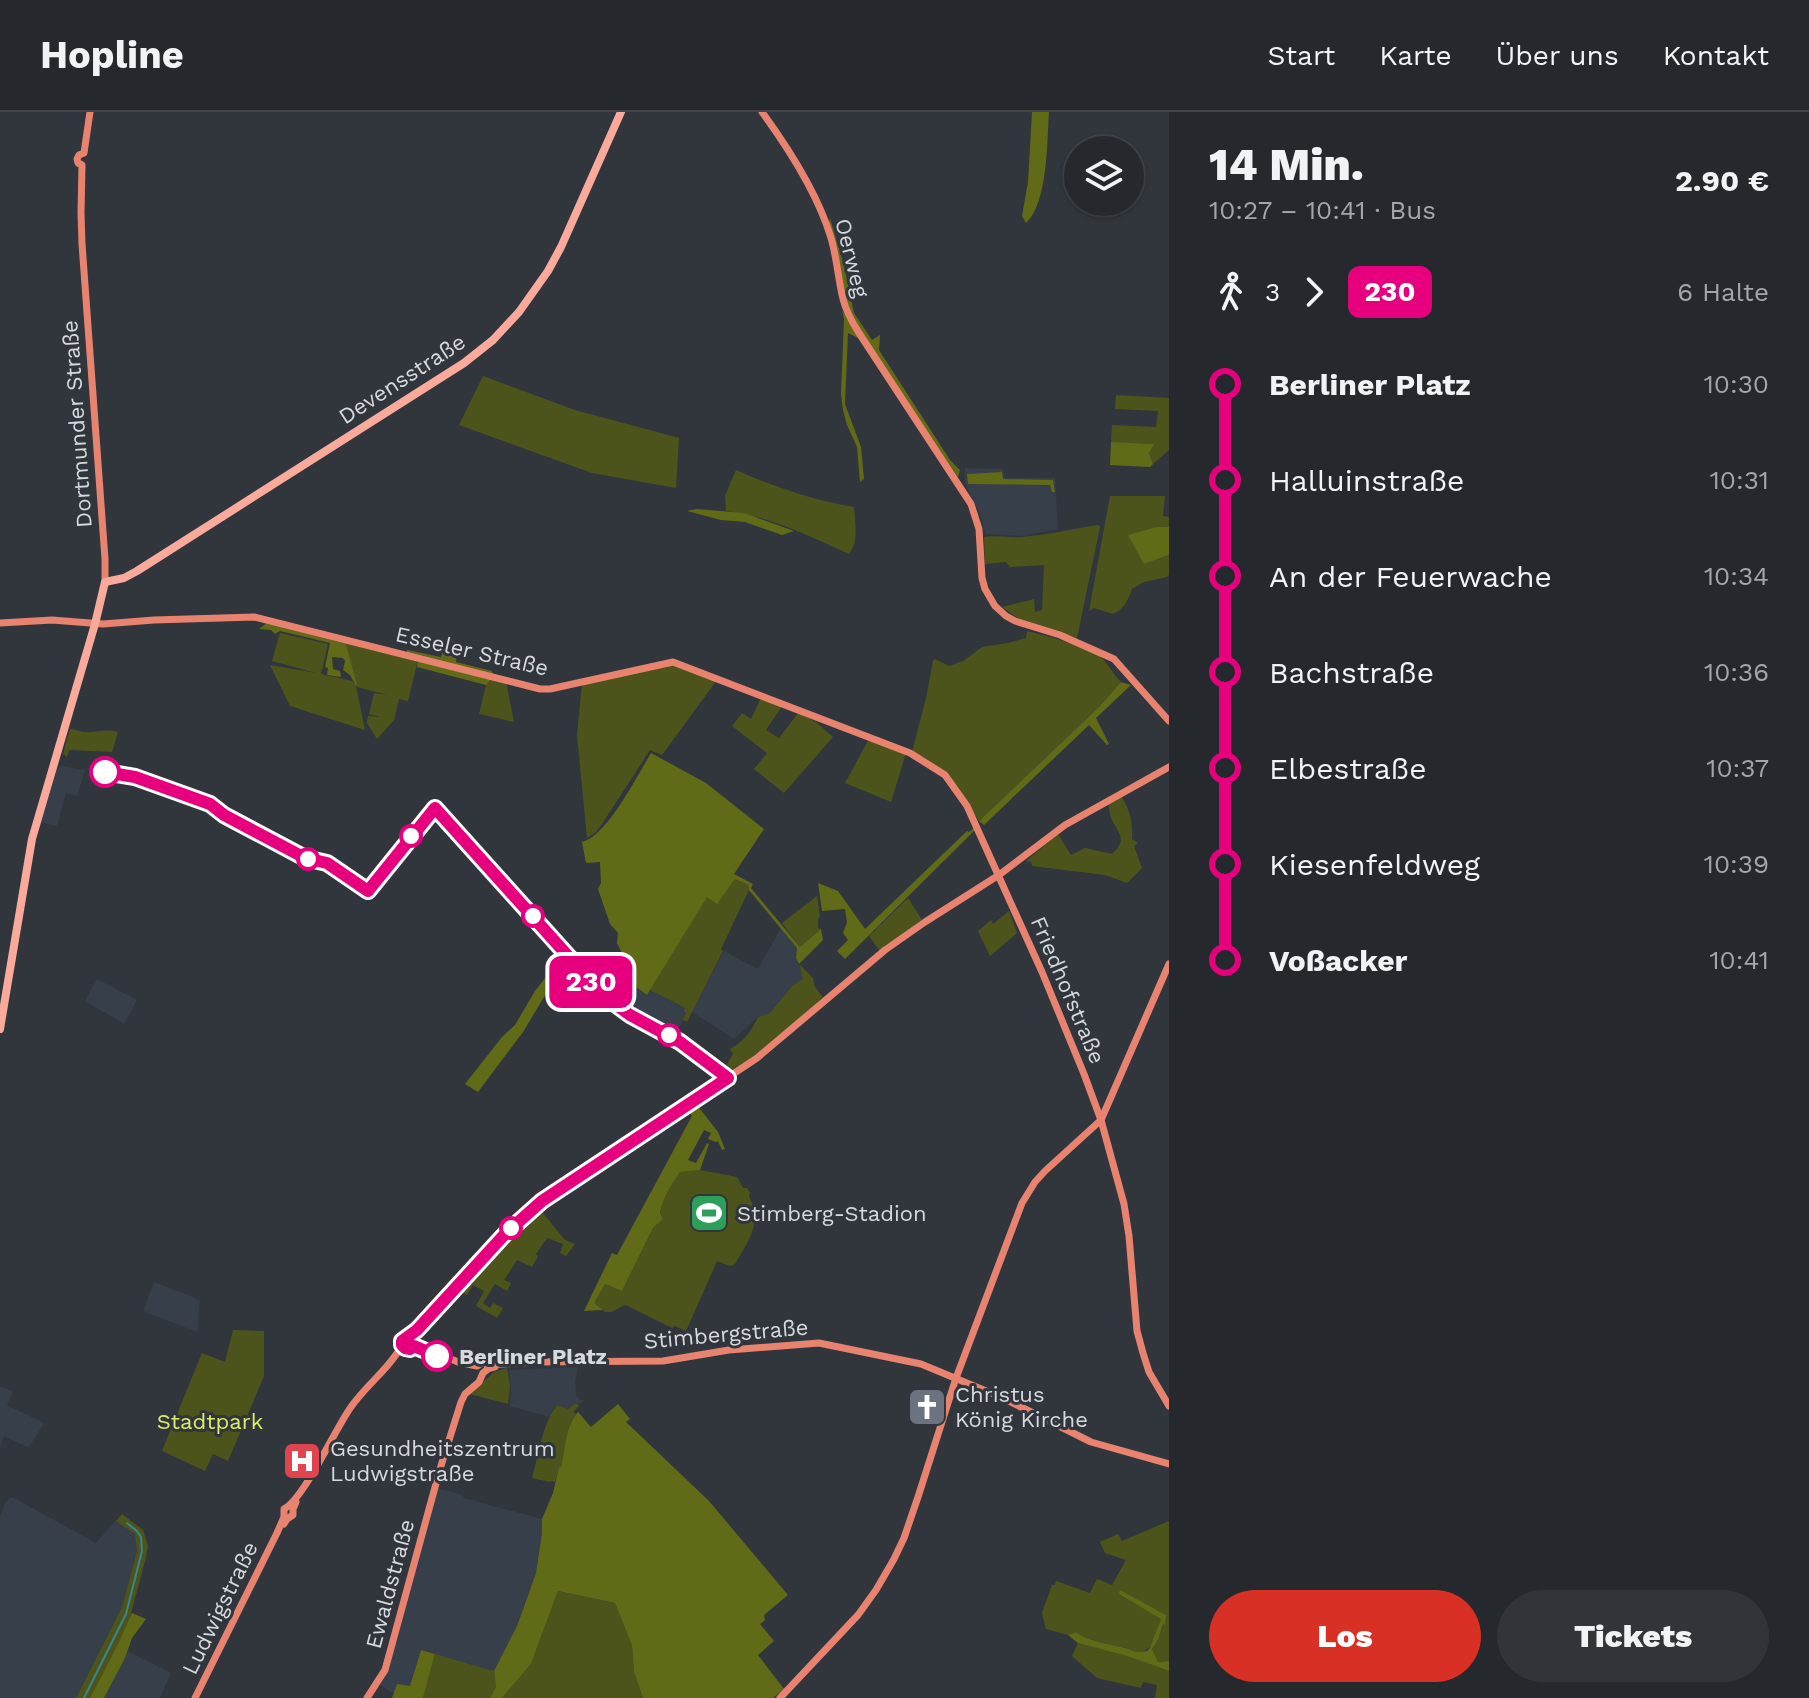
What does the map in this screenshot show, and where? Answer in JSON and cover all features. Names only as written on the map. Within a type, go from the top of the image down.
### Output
[{"type":"main road","name":"Dortmunder Straße","points":[[0,1029],[32,839],[105,582],[81,213],[82,165],[87,164],[89,159],[84,153],[90,112]]},
{"type":"main road","name":"Devensstraße","points":[[105,582],[137,571],[464,363],[493,340],[519,312],[548,271],[621,112]]},
{"type":"main road","name":"Oerweg","points":[[762,112],[780,137],[822,212],[831,235],[848,314],[963,491],[976,517],[982,578],[995,606],[1015,621],[1060,635],[1114,659],[1169,721]]},
{"type":"main road","name":"Esseler Straße","points":[[0,623],[52,620],[95,624],[254,617],[540,689],[668,662],[682,665],[910,753],[945,775],[967,806],[999,875]]},
{"type":"main road","name":"Ludwigstraße","points":[[195,1698],[277,1533],[343,1419],[361,1394],[505,1234],[542,1201],[768,1049],[885,950],[952,903],[999,875],[1065,825],[1169,767]]},
{"type":"main road","name":"Friedhofstraße","points":[[999,875],[1042,972],[1101,1120],[1125,1209],[1137,1331],[1149,1372],[1169,1406]]},
{"type":"main road","points":[[780,1698],[858,1615],[894,1559],[956,1378],[1027,1194],[1045,1171],[1101,1120],[1169,964]]},
{"type":"main road","points":[[1094,1104],[1108,1106]]},
{"type":"main road","points":[[1091,1129],[1104,1131]]},
{"type":"main road","points":[[410,1343],[482,1369]]},
{"type":"main road","name":"Stimbergstraße","points":[[482,1369],[535,1362],[663,1361],[729,1350],[819,1343],[916,1363],[1015,1403],[1091,1442],[1169,1464]]},
{"type":"main road","name":"Ewaldstraße","points":[[367,1698],[385,1670],[461,1402],[482,1369]]},
{"type":"shaded area","points":[[965,468],[1003,469],[1005,478],[1055,478],[1058,529],[1022,536],[985,534],[980,513],[965,484]]},
{"type":"shaded area","points":[[61,766],[85,770],[77,796],[66,793],[57,826],[41,822],[57,769]]},
{"type":"shaded area","points":[[781,928],[797,948],[796,958],[804,979],[793,985],[770,1013],[758,1017],[734,1039],[692,1012],[724,951],[758,969]]},
{"type":"shaded area","points":[[621,976],[647,995],[650,990],[686,1009],[678,1030],[641,1014],[613,997],[612,990]]},
{"type":"shaded area","points":[[97,979],[137,1000],[124,1024],[85,1001]]},
{"type":"shaded area","points":[[154,1282],[200,1300],[197,1332],[143,1311]]},
{"type":"shaded area","points":[[578,1367],[576,1395],[584,1400],[579,1405],[576,1403],[568,1409],[555,1406],[549,1417],[510,1406],[509,1370]]},
{"type":"shaded area","points":[[0,1386],[13,1392],[7,1405],[44,1423],[27,1447],[4,1436],[0,1447]]},
{"type":"shaded area","points":[[438,1488],[542,1519],[536,1573],[517,1626],[494,1671],[421,1650],[410,1687],[394,1694],[380,1685]]},
{"type":"shaded area","points":[[10,1498],[96,1543],[116,1520],[136,1537],[137,1551],[122,1607],[76,1698],[0,1698],[0,1516]]},
{"type":"shaded area","points":[[127,1651],[171,1673],[160,1698],[104,1698]]},
{"type":"green space","points":[[1032,112],[1049,112],[1048,139],[1039,201],[1026,223],[1022,216],[1028,182]]},
{"type":"green space","points":[[830,218],[854,313],[872,340],[880,335],[879,350],[950,460],[960,470],[958,477],[848,310]]},
{"type":"green space","points":[[842,310],[860,339],[848,333],[845,404],[861,447],[864,479],[860,482],[857,447],[847,425],[841,394]]},
{"type":"green space","points":[[483,376],[575,410],[679,438],[676,488],[592,473],[459,425]]},
{"type":"green space","points":[[1116,395],[1169,398],[1169,450],[1153,464],[1149,453],[1153,444],[1111,442],[1112,425],[1156,427],[1158,411],[1115,409]]},
{"type":"green space","points":[[1111,442],[1154,444],[1149,453],[1153,464],[1150,467],[1110,465]]},
{"type":"green space","points":[[736,470],[794,492],[854,507],[855,538],[849,554],[774,522],[726,511],[725,496]]},
{"type":"green space","points":[[1002,472],[1003,479],[1053,480],[1055,492],[1052,492],[1050,485],[968,484],[967,474]]},
{"type":"green space","points":[[1110,496],[1165,496],[1163,516],[1169,517],[1169,527],[1157,527],[1144,564],[1169,555],[1169,575],[1132,589],[1125,604],[1113,614],[1094,608],[1089,611]]},
{"type":"green space","points":[[687,511],[744,513],[794,531],[782,535],[745,522],[721,520]]},
{"type":"green space","points":[[1098,525],[1077,638],[1019,619],[1002,607],[1034,599],[1035,612],[1042,610],[1044,565],[1010,567],[1006,562],[985,564],[984,537],[1031,536]]},
{"type":"green space","points":[[1169,527],[1169,555],[1144,564],[1128,535]]},
{"type":"green space","points":[[267,623],[346,644],[357,685],[343,670],[343,658],[332,657],[333,669],[340,671],[341,677],[327,675],[328,668],[325,667],[330,643],[259,629]]},
{"type":"green space","points":[[290,629],[418,660],[408,701],[399,699],[394,720],[377,739],[367,723],[368,716],[380,717],[369,714],[374,693],[388,695],[357,687],[346,644]]},
{"type":"green space","points":[[1027,631],[1095,653],[1121,682],[1099,707],[979,821],[946,774],[912,752],[933,661],[935,659],[949,666],[963,661],[982,647],[1026,638]]},
{"type":"green space","points":[[280,633],[328,644],[321,674],[352,681],[356,686],[365,730],[290,706],[270,665],[316,673],[272,661]]},
{"type":"green space","points":[[447,639],[458,643],[456,662],[492,671],[494,677],[486,685],[417,667],[418,661],[407,654],[407,650],[441,657]]},
{"type":"green space","points":[[673,665],[717,680],[662,755],[650,750],[602,824],[587,838],[577,735],[582,683]]},
{"type":"green space","points":[[493,679],[506,682],[514,722],[479,714],[486,685]]},
{"type":"green space","points":[[1121,682],[1131,685],[1096,718],[1109,744],[1089,725],[984,825],[979,821],[1099,707]]},
{"type":"green space","points":[[761,698],[782,706],[766,730],[779,738],[799,712],[833,737],[784,793],[754,769],[767,753],[732,726],[742,713],[751,719]]},
{"type":"green space","points":[[70,729],[118,732],[112,752],[69,750],[67,757],[63,754]]},
{"type":"green space","points":[[869,739],[906,753],[891,802],[845,783]]},
{"type":"green space","points":[[651,753],[706,783],[764,829],[734,874],[753,884],[751,888],[800,947],[821,929],[823,940],[799,964],[797,948],[749,890],[749,885],[735,879],[717,904],[707,897],[647,995],[614,971],[624,957],[617,943],[618,933],[610,924],[598,889],[601,883],[600,862],[586,863],[582,842],[592,837],[611,817]]},
{"type":"green space","points":[[1121,796],[1130,817],[1132,839],[1138,843],[1134,846],[1142,868],[1127,883],[1105,875],[1032,866],[1031,862],[1026,861],[1058,834],[1071,855],[1085,848],[1112,854],[1121,839],[1108,804]]},
{"type":"green space","points":[[974,828],[845,959],[837,951],[848,940],[843,933],[847,922],[845,909],[822,911],[818,883],[838,891],[865,929],[967,831]]},
{"type":"green space","points":[[735,878],[749,885],[749,890],[687,1022],[683,1020],[685,1008],[650,990],[707,896]]},
{"type":"green space","points":[[817,896],[818,928],[821,929],[800,947],[782,923]]},
{"type":"green space","points":[[908,898],[922,920],[879,950],[869,936]]},
{"type":"green space","points":[[1009,911],[1017,933],[990,956],[978,931]]},
{"type":"green space","points":[[563,955],[562,967],[523,1032],[478,1092],[465,1084],[515,1025],[535,991]]},
{"type":"green space","points":[[799,964],[813,978],[815,987],[823,997],[767,1046],[729,1071],[727,1064],[733,1054],[730,1049],[747,1036],[758,1017],[770,1013],[793,985],[803,979]]},
{"type":"green space","points":[[697,1105],[718,1132],[725,1149],[722,1150],[718,1141],[708,1139],[711,1133],[704,1130],[688,1160],[696,1163],[709,1144],[700,1170],[680,1172],[661,1207],[663,1219],[653,1228],[622,1291],[605,1284],[594,1303],[603,1310],[584,1311],[612,1253],[617,1255],[692,1116],[688,1111]]},
{"type":"green space","points":[[700,1170],[737,1177],[750,1193],[755,1215],[752,1232],[735,1264],[730,1266],[717,1261],[686,1331],[675,1326],[672,1328],[626,1305],[606,1312],[593,1303],[605,1284],[622,1291],[653,1228],[663,1219],[660,1214],[663,1203],[680,1172]]},
{"type":"green space","points":[[542,1212],[565,1240],[575,1244],[566,1256],[560,1253],[563,1244],[547,1238],[536,1254],[538,1256],[532,1267],[517,1260],[504,1280],[511,1283],[507,1291],[495,1284],[483,1303],[490,1308],[493,1303],[503,1308],[497,1318],[476,1306],[484,1291],[473,1285],[467,1295],[460,1291],[502,1246]]},
{"type":"green space","name":"Stadtpark","points":[[233,1330],[264,1331],[264,1376],[228,1461],[213,1454],[205,1471],[162,1451],[202,1353],[225,1362]]},
{"type":"green space","points":[[507,1368],[510,1386],[508,1404],[470,1394],[494,1372]]},
{"type":"green space","points":[[576,1403],[579,1406],[573,1412],[576,1414],[569,1426],[555,1482],[532,1478],[544,1430],[552,1413],[557,1405],[568,1409]]},
{"type":"green space","points":[[618,1404],[630,1419],[626,1422],[709,1501],[788,1595],[764,1615],[765,1620],[760,1624],[774,1641],[758,1655],[784,1689],[773,1698],[643,1698],[634,1672],[632,1646],[615,1603],[558,1591],[531,1664],[502,1698],[490,1698],[496,1687],[494,1671],[517,1626],[536,1573],[542,1519],[561,1467],[573,1418],[578,1412],[591,1427]]},
{"type":"green space","points":[[122,1514],[143,1530],[148,1546],[146,1557],[128,1625],[90,1698],[76,1698],[122,1607],[137,1551],[135,1534],[116,1521]]},
{"type":"green space","points":[[1169,1521],[1169,1661],[1158,1662],[1152,1649],[1166,1615],[1121,1591],[1119,1594],[1162,1619],[1152,1645],[1143,1651],[1136,1652],[1090,1639],[1076,1632],[1068,1635],[1046,1629],[1042,1613],[1056,1581],[1090,1593],[1097,1579],[1112,1585],[1126,1560],[1105,1553],[1100,1542],[1118,1534],[1122,1541]]},
{"type":"green space","points":[[1120,1590],[1166,1615],[1165,1625],[1152,1649],[1158,1662],[1169,1661],[1169,1671],[1078,1643],[1068,1635],[1076,1632],[1136,1652],[1147,1651],[1161,1619],[1119,1594]]},
{"type":"green space","points":[[558,1591],[615,1603],[632,1646],[634,1672],[643,1698],[502,1698],[531,1664]]},
{"type":"green space","points":[[132,1613],[146,1619],[132,1638],[104,1698],[90,1698],[118,1644]]},
{"type":"green space","points":[[1078,1643],[1169,1671],[1169,1698],[1155,1698],[1157,1685],[1143,1682],[1141,1688],[1097,1678],[1072,1656]]},
{"type":"green space","points":[[421,1650],[435,1654],[423,1698],[392,1698],[397,1684],[410,1686]]},
{"type":"green space","points":[[435,1654],[494,1671],[496,1687],[490,1698],[423,1698]]},
{"type":"waterway","points":[[84,1698],[126,1614],[142,1551],[141,1537],[127,1523]]},
{"type":"bus line","name":"230","points":[[105,772],[129,775],[210,804],[224,815],[305,858],[327,863],[368,891],[435,808],[604,996],[630,1015],[668,1034],[728,1078],[542,1201],[515,1224],[417,1330],[402,1341],[405,1348],[414,1346],[437,1356]]},
{"type":"place","name":"Stimberg-Stadion","points":[[709,1213]]},
{"type":"place","name":"Berliner Platz","points":[[437,1356]]},
{"type":"place","name":"Christus König Kirche","points":[[927,1407]]},
{"type":"place","name":"Gesundheitszentrum Ludwigstraße","points":[[302,1461]]}]
